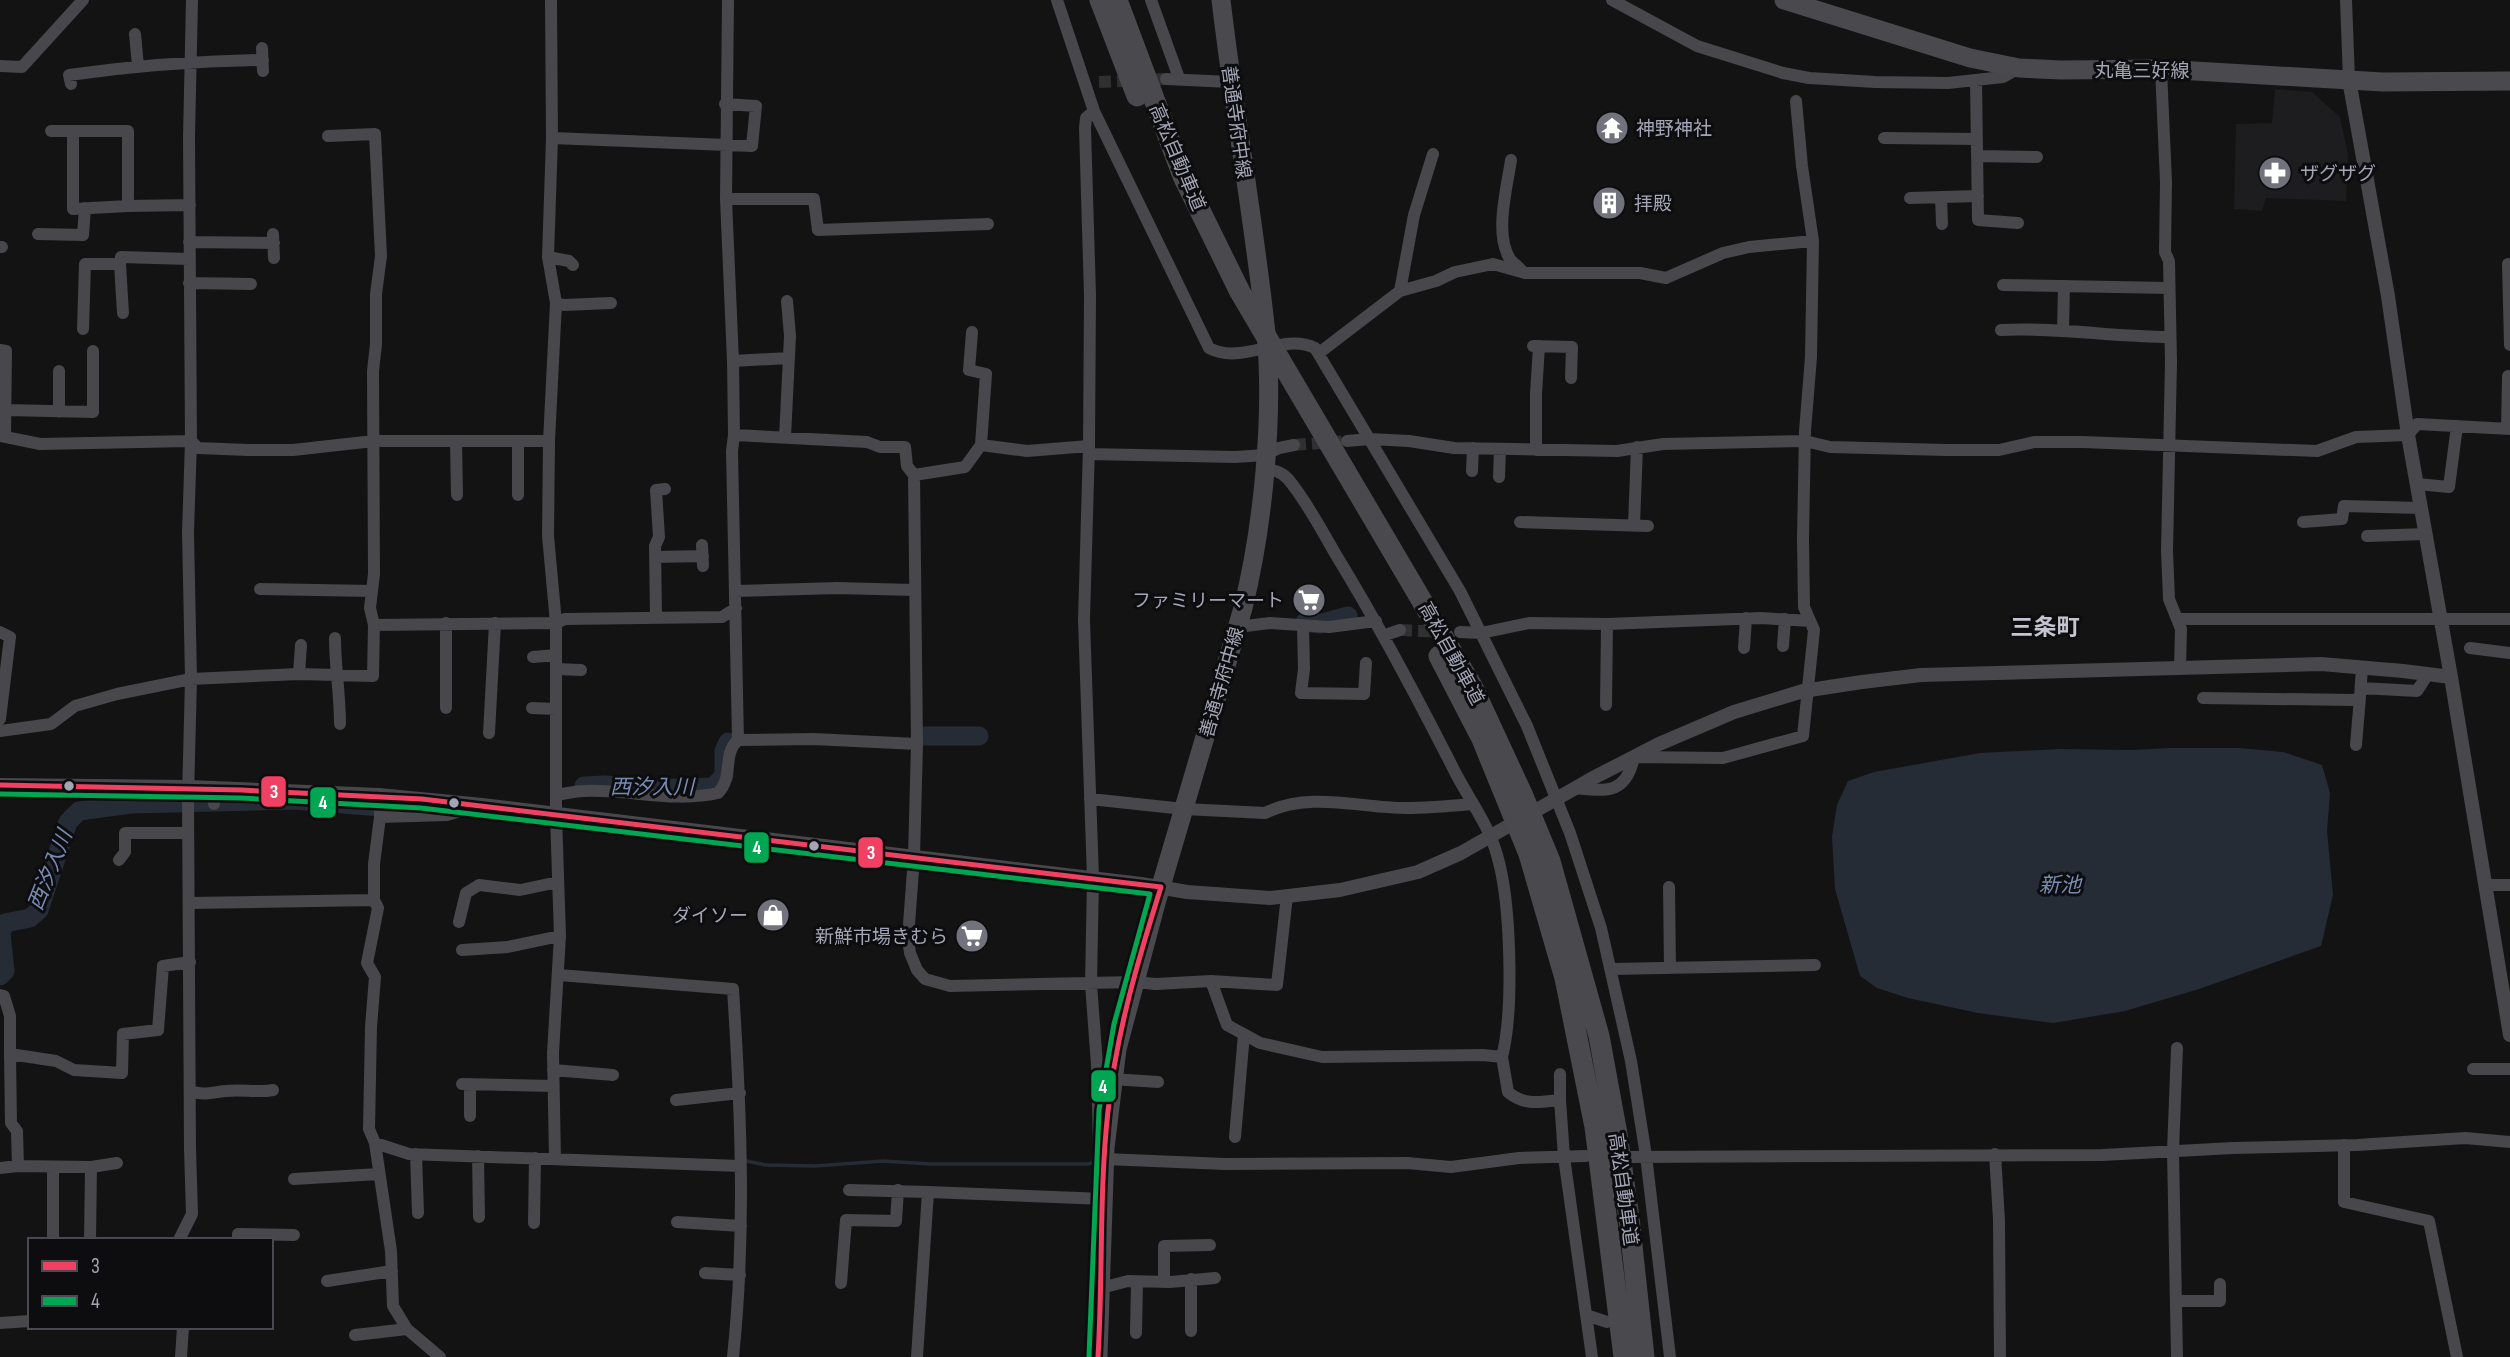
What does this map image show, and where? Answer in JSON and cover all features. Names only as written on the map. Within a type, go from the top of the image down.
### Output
[{"type":"highway","name":"高松自動車道","points":[[1100,0],[1172,180],[1245,324],[1287,386]]},
{"type":"highway","name":"高松自動車道","points":[[1117,0],[1183,176],[1287,386],[1415,609],[1516,800],[1530,834],[1549,861],[1598,1036],[1617,1134],[1644,1357]]},
{"type":"highway","name":"高松自動車道","points":[[1530,834],[1529,854],[1565,978],[1595,1126],[1624,1357]]},
{"type":"main road","name":"善通寺府中線","points":[[1098,1357],[1105,1159],[1112,1079],[1122,1025],[1254,564],[1264,462],[1267,348],[1221,0]]},
{"type":"main road","name":"丸亀三好線","points":[[1784,0],[1970,58],[2019,68],[2161,69],[2349,80],[2510,81]]},
{"type":"street","points":[[0,66],[22,66],[83,0]]},
{"type":"street","points":[[180,1238],[192,1214],[188,833],[191,679],[188,532],[191,441],[189,242],[192,0]]},
{"type":"street","points":[[551,0],[552,138],[548,257],[556,303],[549,441],[548,536],[556,623],[556,815],[560,936],[553,1070],[555,1159]]},
{"type":"street","points":[[556,795],[584,791],[637,795],[706,796],[718,793],[727,779],[729,751],[738,740],[732,451],[733,361],[726,199],[727,0]]},
{"type":"street","points":[[1057,0],[1094,111],[1209,348],[1228,354],[1301,343],[1315,348],[1454,580],[1527,726],[1578,857],[1611,969],[1631,1061],[1646,1156],[1670,1357]]},
{"type":"street","points":[[1151,0],[1173,79],[1230,82]]},
{"type":"street","points":[[2346,0],[2349,80],[2388,296],[2408,435],[2485,886],[2506,985],[2510,1035]]},
{"type":"street","points":[[1618,2],[1697,46],[1783,73],[1808,78],[1948,83],[2003,77],[2019,68]]},
{"type":"street","points":[[135,34],[138,66]]},
{"type":"street","points":[[71,84],[69,75],[138,66],[263,59]]},
{"type":"street","points":[[2161,69],[2166,182],[2165,252],[2169,261],[2170,337],[2167,551],[2169,598],[2181,629],[2180,668]]},
{"type":"street","points":[[1976,80],[1978,220],[2018,223]]},
{"type":"street","points":[[1084,83],[1099,82]]},
{"type":"street","points":[[1634,757],[1723,758],[1803,736],[1814,630],[1804,607],[1805,441],[1811,357],[1813,242],[1796,100]]},
{"type":"street","points":[[552,138],[752,146],[755,106],[725,104]]},
{"type":"street","points":[[1094,111],[1086,118],[1085,128],[1090,295],[1084,620],[1093,878],[1091,984],[1097,1065],[1098,1146],[1105,1159],[1225,1164],[1407,1163],[1451,1167],[1518,1158],[1586,1156]]},
{"type":"street","points":[[51,131],[142,131]]},
{"type":"street","points":[[73,131],[73,209],[190,205]]},
{"type":"street","points":[[128,131],[128,206]]},
{"type":"street","points":[[0,732],[51,724],[75,706],[117,694],[191,679],[299,674],[373,676],[374,625],[370,608],[373,371],[380,256],[375,134],[328,136]]},
{"type":"street","points":[[1884,138],[1920,134],[1978,139]]},
{"type":"street","points":[[1400,291],[1414,215],[1433,154]]},
{"type":"street","points":[[1978,156],[2037,157]]},
{"type":"street","points":[[1511,160],[1502,226],[1510,258],[1525,273]]},
{"type":"street","points":[[1910,198],[1978,196]]},
{"type":"street","points":[[1941,197],[1942,224]]},
{"type":"street","points":[[726,199],[814,199],[818,230],[988,225]]},
{"type":"street","points":[[38,234],[83,235],[85,208]]},
{"type":"street","points":[[189,242],[274,239],[274,258]]},
{"type":"street","points":[[1319,353],[1400,291],[1436,281],[1455,272],[1493,264],[1525,273],[1640,273],[1666,278],[1723,253],[1749,247],[1813,242]]},
{"type":"street","points":[[122,313],[121,257],[189,259]]},
{"type":"street","points":[[548,257],[569,261],[573,265]]},
{"type":"street","points":[[83,329],[85,264],[120,264]]},
{"type":"street","points":[[2508,264],[2510,345]]},
{"type":"street","points":[[189,283],[251,284]]},
{"type":"street","points":[[2003,285],[2169,288]]},
{"type":"street","points":[[2063,331],[2064,286]]},
{"type":"street","points":[[785,437],[790,336],[787,301]]},
{"type":"street","points":[[556,303],[611,303]]},
{"type":"street","points":[[2001,330],[2043,335],[2063,331],[2129,337],[2170,337]]},
{"type":"street","points":[[914,475],[965,467],[981,445],[986,374],[969,370],[972,331]]},
{"type":"street","points":[[1536,450],[1536,346],[1572,347],[1571,377]]},
{"type":"street","points":[[0,351],[6,351],[3,436],[40,443],[191,441],[198,448],[293,450],[374,441],[549,441]]},
{"type":"street","points":[[6,410],[93,412],[93,351]]},
{"type":"street","points":[[733,361],[789,358]]},
{"type":"street","points":[[59,371],[59,412]]},
{"type":"street","points":[[1347,441],[1370,439],[1474,448],[1616,451],[1663,444],[1805,441],[1830,447],[1946,450],[1999,450],[2034,442],[2170,444],[2317,451],[2356,438],[2408,435],[2417,424],[2509,429],[2505,376]]},
{"type":"street","points":[[2417,484],[2449,487],[2457,426]]},
{"type":"street","points":[[734,435],[867,442],[880,447],[905,447],[907,466],[914,475],[917,744],[914,857],[908,938],[910,953],[917,970],[925,979],[950,986],[1211,981],[1277,985],[1287,896]]},
{"type":"street","points":[[456,441],[457,495]]},
{"type":"street","points":[[518,495],[519,441]]},
{"type":"street","points":[[981,445],[1027,451],[1089,450],[1236,457],[1264,462],[1288,478],[1385,635],[1490,835],[1498,857],[1508,939],[1507,1037],[1502,1056],[1508,1092],[1520,1102],[1560,1100]]},
{"type":"street","points":[[1264,462],[1279,448],[1294,445]]},
{"type":"street","points":[[1633,525],[1637,447]]},
{"type":"street","points":[[1472,471],[1474,448]]},
{"type":"street","points":[[1499,477],[1500,449]]},
{"type":"street","points":[[656,617],[655,547],[659,537],[656,490],[665,489]]},
{"type":"street","points":[[2303,522],[2342,519],[2344,506],[2421,508]]},
{"type":"street","points":[[1520,523],[1648,526]]},
{"type":"street","points":[[2367,536],[2426,534]]},
{"type":"street","points":[[655,557],[703,556]]},
{"type":"street","points":[[735,591],[837,588],[914,590]]},
{"type":"street","points":[[260,589],[298,595],[372,590]]},
{"type":"street","points":[[374,625],[556,623],[565,619],[722,617],[736,608]]},
{"type":"street","points":[[1460,632],[1481,633],[1529,623],[1607,624],[1746,618],[1810,621]]},
{"type":"street","points":[[1744,648],[1746,618]]},
{"type":"street","points":[[1783,646],[1785,619]]},
{"type":"street","points":[[2178,619],[2510,619]]},
{"type":"street","points":[[1237,627],[1270,623],[1329,627],[1376,621]]},
{"type":"street","points":[[446,623],[446,708]]},
{"type":"street","points":[[489,733],[495,623]]},
{"type":"street","points":[[1606,705],[1607,624]]},
{"type":"street","points":[[1303,627],[1304,669],[1301,693],[1364,694],[1366,663]]},
{"type":"street","points":[[1385,635],[1400,630]]},
{"type":"street","points":[[0,632],[10,637],[0,719]]},
{"type":"street","points":[[335,638],[335,675],[340,685],[340,724]]},
{"type":"street","points":[[299,674],[301,645]]},
{"type":"street","points":[[2470,648],[2510,650]]},
{"type":"street","points":[[533,657],[556,655]]},
{"type":"street","points":[[379,807],[482,805],[1247,897],[1287,896],[1340,890],[1418,872],[1461,853],[1555,798],[1634,757],[1734,712],[1807,691],[1862,681],[1922,675],[2321,664],[2451,677]]},
{"type":"street","points":[[2356,745],[2362,667]]},
{"type":"street","points":[[556,669],[581,670]]},
{"type":"street","points":[[2203,698],[2354,700],[2360,693],[2417,691],[2428,674]]},
{"type":"street","points":[[532,708],[556,709]]},
{"type":"street","points":[[738,740],[813,739],[917,744]]},
{"type":"street","points":[[0,785],[188,797],[301,797],[447,815],[482,805]]},
{"type":"street","points":[[1090,799],[1184,809],[1265,813],[1274,808],[1307,802],[1405,808],[1472,804]]},
{"type":"street","points":[[379,807],[374,864],[374,900],[378,908],[367,963],[375,977],[369,1129],[374,1143],[391,1251],[393,1306],[407,1329],[440,1357]]},
{"type":"street","points":[[119,860],[125,852],[125,834],[188,833]]},
{"type":"street","points":[[459,922],[466,893],[479,885],[520,890],[558,882]]},
{"type":"street","points":[[2485,886],[2510,885]]},
{"type":"street","points":[[1669,887],[1670,968]]},
{"type":"street","points":[[189,903],[374,900]]},
{"type":"street","points":[[462,950],[508,947],[560,936]]},
{"type":"street","points":[[10,1054],[56,1061],[74,1070],[121,1073],[123,1034],[159,1030],[163,966],[190,962]]},
{"type":"street","points":[[1611,969],[1815,965]]},
{"type":"street","points":[[559,975],[733,989],[740,1093],[741,1226],[733,1357]]},
{"type":"street","points":[[1211,981],[1227,1025],[1260,1043],[1322,1057],[1502,1056]]},
{"type":"street","points":[[0,995],[4,996],[10,1016],[10,1054],[5,1073],[6,1123],[17,1131],[18,1166]]},
{"type":"street","points":[[1235,1136],[1244,1034]]},
{"type":"street","points":[[2177,1048],[2173,1151],[2177,1357]]},
{"type":"street","points":[[2473,1069],[2510,1069]]},
{"type":"street","points":[[553,1070],[613,1075]]},
{"type":"street","points":[[1560,1074],[1564,1157],[1592,1357]]},
{"type":"street","points":[[1112,1079],[1158,1082]]},
{"type":"street","points":[[470,1116],[466,1084],[553,1086]]},
{"type":"street","points":[[191,1091],[201,1095],[227,1091],[258,1093],[273,1090]]},
{"type":"street","points":[[676,1100],[740,1093]]},
{"type":"street","points":[[1629,1157],[2103,1155],[2465,1138],[2510,1142]]},
{"type":"street","points":[[374,1143],[409,1154],[740,1166]]},
{"type":"street","points":[[2344,1145],[2344,1202],[2429,1221],[2458,1357]]},
{"type":"street","points":[[416,1154],[418,1213]]},
{"type":"street","points":[[1995,1154],[2000,1357]]},
{"type":"street","points":[[478,1156],[478,1217]]},
{"type":"street","points":[[534,1223],[535,1158]]},
{"type":"street","points":[[0,1168],[91,1167],[117,1163]]},
{"type":"street","points":[[53,1167],[53,1238]]},
{"type":"street","points":[[90,1238],[91,1167]]},
{"type":"street","points":[[294,1179],[379,1174]]},
{"type":"street","points":[[849,1190],[1104,1199]]},
{"type":"street","points":[[841,1283],[846,1220],[897,1221],[898,1190]]},
{"type":"street","points":[[917,1357],[928,1192]]},
{"type":"street","points":[[677,1222],[741,1226]]},
{"type":"street","points":[[238,1238],[238,1234],[294,1235]]},
{"type":"street","points":[[1164,1282],[1164,1246],[1210,1245]]},
{"type":"street","points":[[327,1281],[392,1270]]},
{"type":"street","points":[[705,1273],[740,1275]]},
{"type":"street","points":[[1101,1288],[1128,1281],[1164,1282],[1215,1278]]},
{"type":"street","points":[[1191,1279],[1191,1331]]},
{"type":"street","points":[[1136,1333],[1137,1282]]},
{"type":"street","points":[[2177,1301],[2220,1301],[2220,1284]]},
{"type":"street","points":[[1586,1315],[1607,1322]]},
{"type":"street","points":[[0,1323],[28,1321]]},
{"type":"street","points":[[181,1357],[183,1329]]},
{"type":"street","points":[[355,1335],[407,1329]]},
{"type":"street","points":[[1650,1336],[1667,1334]]},
{"type":"shaded area","points":[[2275,89],[2312,92],[2340,117],[2348,155],[2346,201],[2266,198],[2262,211],[2234,209],[2236,124],[2272,123]]},
{"type":"water","name":"新池","points":[[2239,748],[2283,752],[2322,765],[2330,793],[2327,831],[2333,895],[2321,946],[2199,989],[2125,1011],[2053,1023],[1978,1013],[1908,998],[1877,988],[1860,976],[1835,889],[1832,837],[1837,805],[1848,781],[1874,772],[1980,753]]},
{"type":"waterway","name":"西汐入川","points":[[1305,622],[1319,624],[1348,616]]},
{"type":"waterway","name":"西汐入川","points":[[925,736],[979,736]]},
{"type":"waterway","name":"西汐入川","points":[[584,786],[647,789],[713,787],[724,776],[724,751],[728,742]]},
{"type":"waterway","name":"西汐入川","points":[[0,976],[5,971],[1,933],[5,923],[30,918],[39,910],[68,822],[79,811],[131,804],[295,800],[428,811]]},
{"type":"waterway","points":[[746,1161],[766,1165],[815,1166],[883,1161],[931,1164],[1087,1164],[1093,1163],[1095,1150]]},
{"type":"tunnel","points":[[1099,82],[1166,79]]},
{"type":"tunnel","points":[[1294,445],[1347,441]]},
{"type":"tunnel","points":[[1400,630],[1442,632]]},
{"type":"transit line","name":"3","points":[[0,785],[241,790],[422,799],[1161,887],[1129,998],[1116,1054],[1108,1111],[1103,1172],[1098,1357]]},
{"type":"transit line","name":"4","points":[[0,794],[241,798],[421,808],[1150,894],[1114,1024],[1099,1110],[1089,1356]]},
{"type":"place","name":"神野神社","points":[[1612,128]]},
{"type":"place","name":"ザグザグ","points":[[2275,173]]},
{"type":"place","name":"拝殿","points":[[1609,203]]},
{"type":"place","name":"ファミリーマート","points":[[1309,600]]},
{"type":"place","name":"ダイソー","points":[[773,915]]},
{"type":"place","name":"新鮮市場きむら","points":[[972,936]]},
{"type":"district","name":"三条町","points":[[2045,627]]}]
